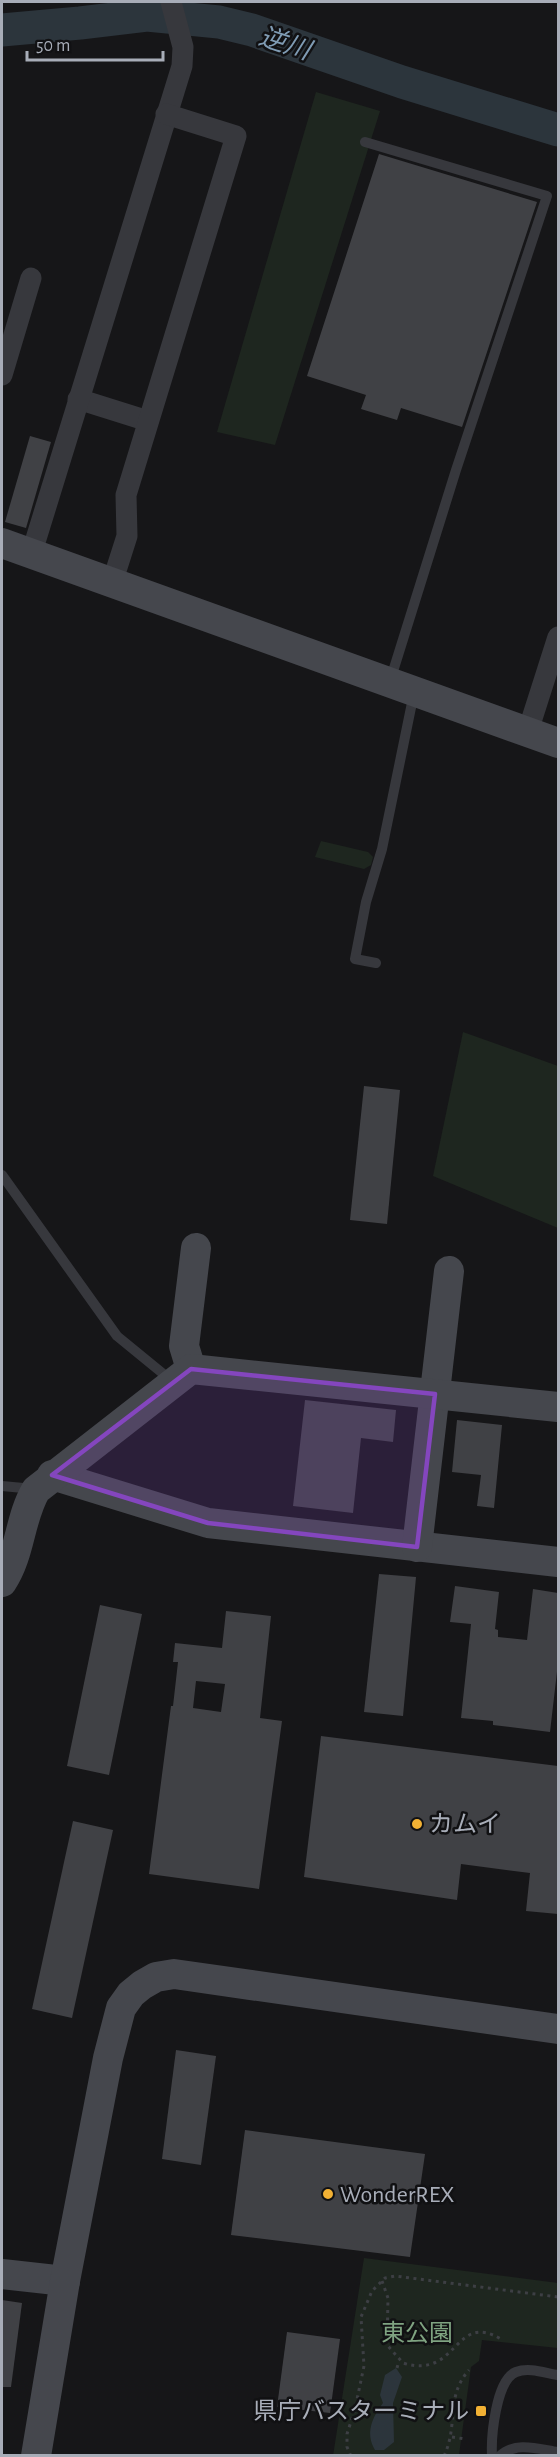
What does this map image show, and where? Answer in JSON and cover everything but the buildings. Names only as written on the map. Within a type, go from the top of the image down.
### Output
[{"type":"street","points":[[31,555],[182,66],[183,47],[171,2]]},
{"type":"street","points":[[112,583],[127,536],[126,495],[236,136],[166,114]]},
{"type":"street","points":[[2,375],[31,278]]},
{"type":"street","points":[[78,399],[148,421]]},
{"type":"street","points":[[2,543],[558,742]]},
{"type":"street","points":[[528,731],[558,637]]},
{"type":"street","points":[[182,1376],[196,1248]]},
{"type":"street","points":[[417,1547],[449,1271]]},
{"type":"street","points":[[2,1582],[11,1567],[23,1518],[44,1482],[182,1376],[435,1394],[558,1407]]},
{"type":"street","points":[[44,1482],[208,1522],[558,1562]]},
{"type":"street","points":[[36,2456],[65,2281],[108,2058],[121,2008],[131,1994],[156,1977],[174,1974],[558,2029]]},
{"type":"street","points":[[2,2274],[65,2281]]},
{"type":"lane","points":[[365,142],[547,196],[456,470],[402,686],[382,849],[366,902],[355,959],[376,963]]},
{"type":"lane","points":[[2,1174],[117,1336],[182,1376]]},
{"type":"lane","points":[[2,1486],[44,1482]]},
{"type":"lane","points":[[492,2456],[491,2443],[499,2396],[507,2378],[527,2370],[558,2375]]},
{"type":"lane","points":[[500,2456],[508,2448],[518,2446],[558,2452]]},
{"type":"path","points":[[351,2456],[347,2447],[347,2434],[364,2366],[361,2317],[367,2299],[382,2281],[395,2276],[558,2297]]},
{"type":"path","points":[[382,2281],[388,2298],[387,2345],[399,2361],[408,2365],[434,2364],[446,2357],[460,2340],[479,2331],[501,2339]]},
{"type":"path","points":[[397,2368],[399,2361]]},
{"type":"path","points":[[444,2456],[452,2437],[454,2393],[460,2380],[469,2370]]},
{"type":"path","points":[[452,2437],[465,2439]]},
{"type":"highlighted area","points":[[191,1369],[435,1394],[417,1547],[208,1523],[52,1475]]},
{"type":"green space","points":[[316,92],[380,111],[275,445],[217,432]]},
{"type":"green space","points":[[321,841],[368,852],[373,857],[371,865],[364,869],[315,857]]},
{"type":"green space","points":[[463,1032],[558,1066],[558,1228],[433,1176]]},
{"type":"green space","name":"東公園","points":[[364,2258],[558,2283],[558,2348],[482,2340],[479,2361],[471,2367],[459,2455],[333,2456]]},
{"type":"shaded area","points":[[396,2368],[402,2377],[393,2403],[394,2442],[384,2450],[375,2450],[370,2438],[371,2426],[383,2403],[380,2395],[385,2375]]},
{"type":"waterway","name":"逆川","points":[[2,30],[147,15],[219,22],[252,30],[402,82],[558,130]]},
{"type":"place","name":"カムイ","points":[[417,1824]]},
{"type":"place","name":"WonderREX","points":[[328,2194]]},
{"type":"place","name":"県庁バスターミナル","points":[[481,2411]]}]
